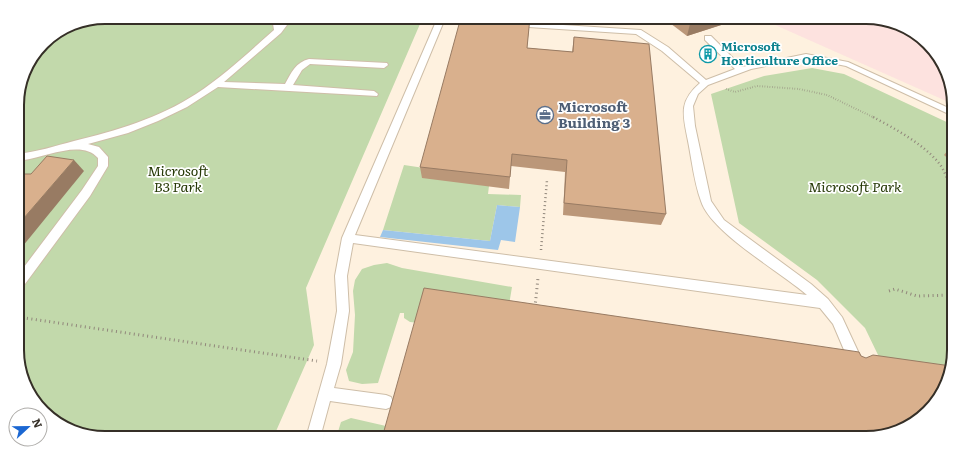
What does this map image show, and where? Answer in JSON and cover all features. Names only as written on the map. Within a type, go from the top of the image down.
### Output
[{"type":"lane","points":[[277,24],[278,31]]},
{"type":"lane","points":[[24,156],[100,138],[156,119],[198,97],[217,84],[278,31],[284,24]]},
{"type":"lane","points":[[315,431],[334,364],[343,311],[341,276],[348,238],[438,24]]},
{"type":"lane","points":[[519,24],[638,32],[650,38],[666,50],[705,83]]},
{"type":"lane","points":[[708,38],[741,70]]},
{"type":"lane","points":[[855,360],[838,321],[824,303],[808,288],[720,223],[706,202],[690,126],[688,106],[694,93],[705,83],[749,67],[806,56],[848,64],[947,110]]},
{"type":"lane","points":[[288,87],[299,67],[303,63],[309,61],[384,65]]},
{"type":"lane","points":[[217,84],[288,87],[374,94]]},
{"type":"lane","points":[[24,276],[86,193],[103,166],[103,157],[96,149],[73,145]]},
{"type":"lane","points":[[348,238],[824,303]]},
{"type":"lane","points":[[325,394],[386,402]]},
{"type":"path","points":[[705,83],[735,92],[757,86],[772,86],[799,89],[827,95],[894,128],[921,147],[939,163],[947,181]]},
{"type":"path","points":[[889,291],[895,289],[917,296],[947,295]]},
{"type":"path","points":[[24,318],[334,364]]},
{"type":"shaded area","points":[[773,24],[866,24],[897,30],[915,41],[930,56],[941,74],[947,101]]},
{"type":"green space","name":"Microsoft B3 Park","points":[[105,24],[420,24],[306,288],[314,345],[276,431],[100,431],[74,425],[56,414],[48,407],[41,399],[30,381],[24,350],[24,100],[32,69],[44,52],[56,41],[74,30]]},
{"type":"green space","name":"Microsoft Park","points":[[812,68],[844,74],[947,122],[947,350],[945,365],[879,357],[865,328],[817,280],[739,223],[711,94],[764,76]]},
{"type":"green space","points":[[404,165],[424,168],[489,186],[488,194],[521,195],[520,207],[497,205],[490,241],[383,230]]},
{"type":"green space","points":[[387,263],[402,268],[512,287],[508,311],[419,323],[410,322],[404,318],[404,313],[400,313],[378,383],[362,384],[349,381],[346,370],[353,352],[355,315],[353,291],[355,280],[362,269]]},
{"type":"green space","points":[[351,418],[386,426],[385,431],[338,431],[341,422]]},
{"type":"water","points":[[497,205],[520,207],[515,242],[501,240],[498,250],[380,237],[383,230],[490,241]]},
{"type":"building","name":"Microsoft Building 3","points":[[459,24],[529,24],[527,48],[573,52],[574,37],[649,44],[666,214],[564,203],[567,160],[512,154],[510,177],[420,167]]},
{"type":"building","points":[[47,156],[74,160],[24,218],[24,174],[31,174]]},
{"type":"building","points":[[424,288],[859,352],[861,356],[866,358],[873,355],[945,365],[941,381],[930,399],[923,407],[915,414],[897,425],[871,431],[384,431]]},
{"type":"place","name":"Microsoft Horticulture Office","points":[[708,54]]},
{"type":"place","name":"Microsoft Building 3","points":[[545,115]]}]
